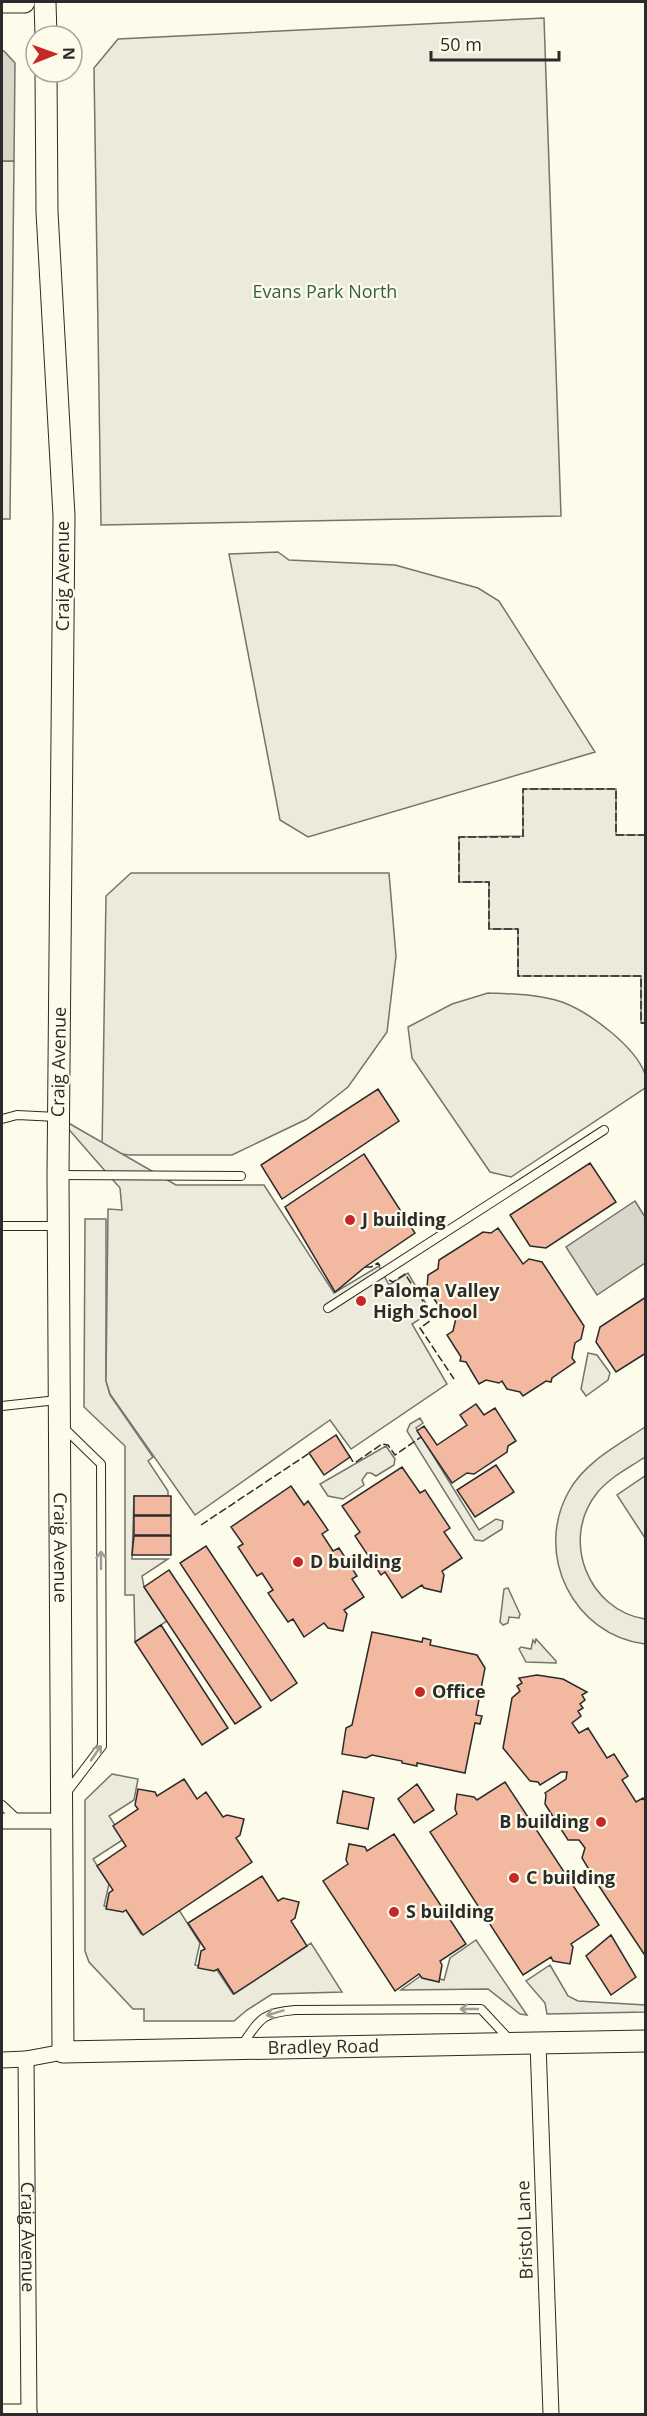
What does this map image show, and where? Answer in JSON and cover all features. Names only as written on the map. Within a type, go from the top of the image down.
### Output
[{"type":"street","points":[[2,2],[24,2]]},
{"type":"street","points":[[45,2],[46,24]]},
{"type":"street","name":"Craig Avenue","points":[[46,84],[47,212],[64,516],[58,1117],[63,2052]]},
{"type":"street","points":[[2,1821],[19,1821],[61,1810]]},
{"type":"street","name":"Bradley Road","points":[[2,2060],[26,2059],[63,2052],[645,2041]]},
{"type":"street","name":"Bristol Lane","points":[[538,2043],[551,2415]]},
{"type":"street","name":"Craig Avenue","points":[[26,2059],[29,2413]]},
{"type":"street","points":[[2,2412],[29,2413]]},
{"type":"lane","points":[[2,1119],[17,1115],[58,1117]]},
{"type":"lane","points":[[328,1308],[604,1130]]},
{"type":"lane","points":[[58,1175],[241,1176]]},
{"type":"lane","points":[[2,1226],[58,1226]]},
{"type":"lane","points":[[2,1406],[59,1399]]},
{"type":"lane","points":[[59,1423],[100,1464],[101,1476],[102,1746],[61,1810]]},
{"type":"lane","points":[[2,1805],[19,1821]]},
{"type":"lane","points":[[240,2049],[258,2021],[272,2012],[295,2010],[481,2009],[513,2044]]},
{"type":"green space","name":"Evans Park North","points":[[544,18],[561,516],[101,525],[94,68],[118,39]]},
{"type":"green space","points":[[2,161],[14,161],[10,519],[2,519]]},
{"type":"green space","points":[[278,552],[289,560],[395,565],[478,588],[499,601],[595,752],[308,837],[280,820],[229,554]]},
{"type":"green space","points":[[523,789],[616,789],[616,835],[645,835],[645,1023],[641,1023],[641,976],[518,976],[518,929],[489,929],[489,882],[459,882],[459,837],[523,836]]},
{"type":"green space","points":[[131,873],[389,873],[396,956],[387,1032],[348,1087],[307,1119],[232,1155],[129,1155],[102,1151],[106,896]]},
{"type":"green space","points":[[488,993],[544,997],[573,1007],[610,1031],[632,1052],[645,1076],[645,1088],[511,1177],[490,1172],[412,1058],[408,1027],[452,1004]]},
{"type":"green space","points":[[85,1219],[106,1219],[106,1381],[110,1395],[153,1457],[148,1461],[168,1491],[168,1496],[134,1496],[132,1559],[168,1559],[142,1576],[144,1587],[167,1621],[135,1642],[134,1595],[125,1595],[125,1446],[84,1407]]},
{"type":"green space","points":[[588,1353],[597,1355],[610,1373],[608,1380],[586,1396],[581,1389]]},
{"type":"green space","points":[[420,1418],[423,1423],[416,1428],[479,1530],[496,1519],[503,1521],[502,1529],[483,1541],[475,1540],[407,1431],[410,1424]]},
{"type":"green space","points":[[645,1427],[645,1457],[602,1487],[586,1511],[581,1531],[581,1551],[586,1570],[595,1587],[608,1602],[625,1613],[645,1619],[645,1644],[620,1637],[598,1625],[580,1609],[567,1588],[559,1565],[556,1541],[559,1516],[569,1491],[576,1481],[603,1455]]},
{"type":"green space","points":[[386,1446],[395,1459],[394,1465],[376,1476],[367,1473],[362,1480],[364,1485],[343,1499],[328,1496],[320,1484]]},
{"type":"green space","points":[[645,1476],[645,1538],[617,1495]]},
{"type":"green space","points":[[508,1588],[520,1614],[519,1618],[509,1617],[508,1623],[503,1625],[500,1622],[504,1589]]},
{"type":"green space","points":[[536,1639],[556,1663],[526,1662],[519,1649],[521,1647],[531,1649],[533,1640],[535,1643]]},
{"type":"green space","points":[[112,1774],[138,1779],[134,1800],[109,1816],[124,1839],[93,1859],[109,1884],[104,1906],[126,1910],[141,1934],[179,1910],[200,1943],[195,1965],[217,1970],[233,1994],[311,1943],[342,1992],[272,1994],[234,2021],[144,2021],[144,2009],[133,2009],[89,1962],[85,1951],[85,1800]]},
{"type":"green space","points":[[476,1940],[527,2015],[520,2014],[488,1989],[401,1990],[422,1975],[444,1980],[450,1958]]},
{"type":"green space","points":[[550,1965],[568,1996],[578,2001],[645,2005],[645,2012],[547,2014],[545,2003],[526,1981]]},
{"type":"shaded area","points":[[2,51],[15,63],[14,161],[2,161]]},
{"type":"shaded area","points":[[58,1117],[176,1185],[264,1185],[334,1293],[379,1266],[389,1285],[408,1273],[431,1312],[412,1324],[447,1384],[351,1449],[330,1420],[195,1515],[110,1394],[106,1381],[108,1209],[122,1210],[120,1188]]},
{"type":"shaded area","points":[[635,1201],[645,1217],[645,1263],[597,1295],[566,1247]]},
{"type":"building","name":"J building","points":[[378,1089],[399,1121],[282,1199],[261,1165]]},
{"type":"building","name":"J building","points":[[364,1154],[415,1233],[365,1267],[335,1292],[285,1207]]},
{"type":"building","points":[[590,1163],[616,1202],[546,1248],[530,1246],[510,1215]]},
{"type":"building","points":[[498,1228],[523,1264],[529,1259],[542,1262],[584,1326],[581,1339],[575,1343],[572,1358],[575,1362],[552,1378],[551,1382],[546,1381],[523,1396],[520,1392],[507,1389],[502,1381],[499,1383],[486,1380],[479,1384],[466,1362],[460,1361],[461,1357],[447,1335],[453,1331],[455,1316],[444,1314],[427,1288],[428,1275],[438,1269],[439,1260],[483,1232],[491,1233]]},
{"type":"building","points":[[646,1297],[646,1353],[616,1372],[596,1342],[600,1327]]},
{"type":"building","points":[[476,1404],[484,1415],[495,1408],[516,1441],[508,1446],[507,1452],[474,1474],[467,1473],[452,1483],[417,1431],[424,1426],[437,1445],[467,1425],[460,1415]]},
{"type":"building","points":[[336,1435],[350,1457],[324,1475],[309,1453]]},
{"type":"building","points":[[496,1465],[514,1492],[475,1517],[457,1490]]},
{"type":"building","points":[[402,1467],[420,1493],[425,1490],[450,1528],[444,1532],[462,1558],[442,1571],[444,1575],[441,1592],[424,1588],[422,1585],[402,1598],[385,1572],[381,1575],[355,1536],[360,1532],[342,1506]]},
{"type":"building","name":"D building","points":[[291,1486],[304,1505],[308,1501],[328,1530],[322,1534],[333,1551],[339,1548],[357,1576],[352,1579],[364,1597],[344,1610],[347,1614],[343,1631],[328,1628],[324,1623],[304,1637],[293,1619],[288,1622],[268,1593],[273,1590],[262,1573],[257,1576],[238,1547],[243,1544],[231,1527]]},
{"type":"building","points":[[134,1496],[171,1496],[171,1515],[134,1515]]},
{"type":"building","points":[[134,1516],[171,1516],[171,1535],[134,1535]]},
{"type":"building","points":[[134,1536],[171,1536],[171,1555],[132,1555]]},
{"type":"building","points":[[206,1546],[297,1683],[271,1701],[180,1563]]},
{"type":"building","points":[[169,1570],[261,1707],[235,1724],[144,1587]]},
{"type":"building","points":[[161,1625],[228,1728],[202,1745],[135,1642]]},
{"type":"building","name":"Office","points":[[372,1632],[422,1642],[423,1638],[431,1640],[430,1645],[477,1655],[485,1668],[476,1715],[482,1716],[480,1724],[475,1723],[465,1773],[417,1763],[417,1766],[372,1755],[366,1758],[342,1754],[346,1728],[352,1725]]},
{"type":"building","name":"B building","points":[[537,1675],[563,1679],[587,1692],[582,1695],[585,1700],[580,1704],[583,1708],[578,1711],[581,1716],[572,1723],[579,1733],[588,1728],[607,1758],[614,1754],[628,1776],[622,1780],[636,1802],[643,1798],[646,1802],[646,1957],[595,1880],[586,1878],[588,1868],[582,1858],[585,1848],[579,1840],[568,1840],[545,1804],[545,1793],[566,1779],[567,1772],[561,1772],[540,1785],[538,1782],[530,1781],[503,1748],[512,1698],[520,1691],[517,1686],[522,1683],[519,1678]]},
{"type":"building","points":[[184,1779],[197,1799],[206,1792],[223,1817],[227,1815],[244,1819],[240,1835],[236,1838],[252,1862],[143,1935],[126,1910],[123,1912],[106,1909],[109,1893],[113,1890],[97,1866],[126,1846],[113,1826],[138,1809],[135,1805],[138,1789],[155,1792],[157,1796]]},
{"type":"building","name":"C building","points":[[505,1782],[599,1925],[571,1944],[573,1947],[570,1964],[553,1961],[551,1957],[523,1975],[430,1832],[457,1814],[455,1809],[457,1794],[474,1797],[477,1800]]},
{"type":"building","points":[[417,1784],[434,1810],[414,1823],[398,1799]]},
{"type":"building","points":[[343,1791],[374,1798],[368,1829],[337,1823]]},
{"type":"building","name":"S building","points":[[394,1834],[466,1944],[440,1961],[442,1965],[439,1982],[422,1978],[419,1974],[395,1991],[323,1881],[348,1864],[346,1860],[349,1844],[365,1847],[367,1851]]},
{"type":"building","points":[[262,1876],[278,1901],[283,1898],[299,1902],[295,1918],[291,1921],[307,1946],[234,1994],[218,1969],[214,1971],[198,1968],[201,1951],[205,1949],[188,1923]]},
{"type":"building","points":[[611,1935],[636,1977],[611,1995],[586,1956]]},
{"type":"fence","points":[[646,835],[616,835],[616,789],[523,789],[523,837],[459,837],[459,882],[489,882],[489,929],[518,929],[518,976],[641,976],[641,1023],[646,1023]]},
{"type":"fence","points":[[365,1267],[378,1263],[380,1266]]},
{"type":"fence","points":[[389,1280],[393,1282],[405,1274],[434,1318],[420,1328],[454,1379]]},
{"type":"fence","points":[[349,1455],[353,1462],[356,1462],[382,1444],[388,1445],[395,1455],[421,1437]]},
{"type":"fence","points":[[201,1525],[311,1452]]},
{"type":"place","name":"J building","points":[[350,1220]]},
{"type":"place","name":"Paloma Valley High School","points":[[361,1301]]},
{"type":"place","name":"D building","points":[[298,1562]]},
{"type":"place","name":"Office","points":[[420,1692]]},
{"type":"place","name":"B building","points":[[601,1822]]},
{"type":"place","name":"C building","points":[[514,1878]]},
{"type":"place","name":"S building","points":[[394,1912]]}]
